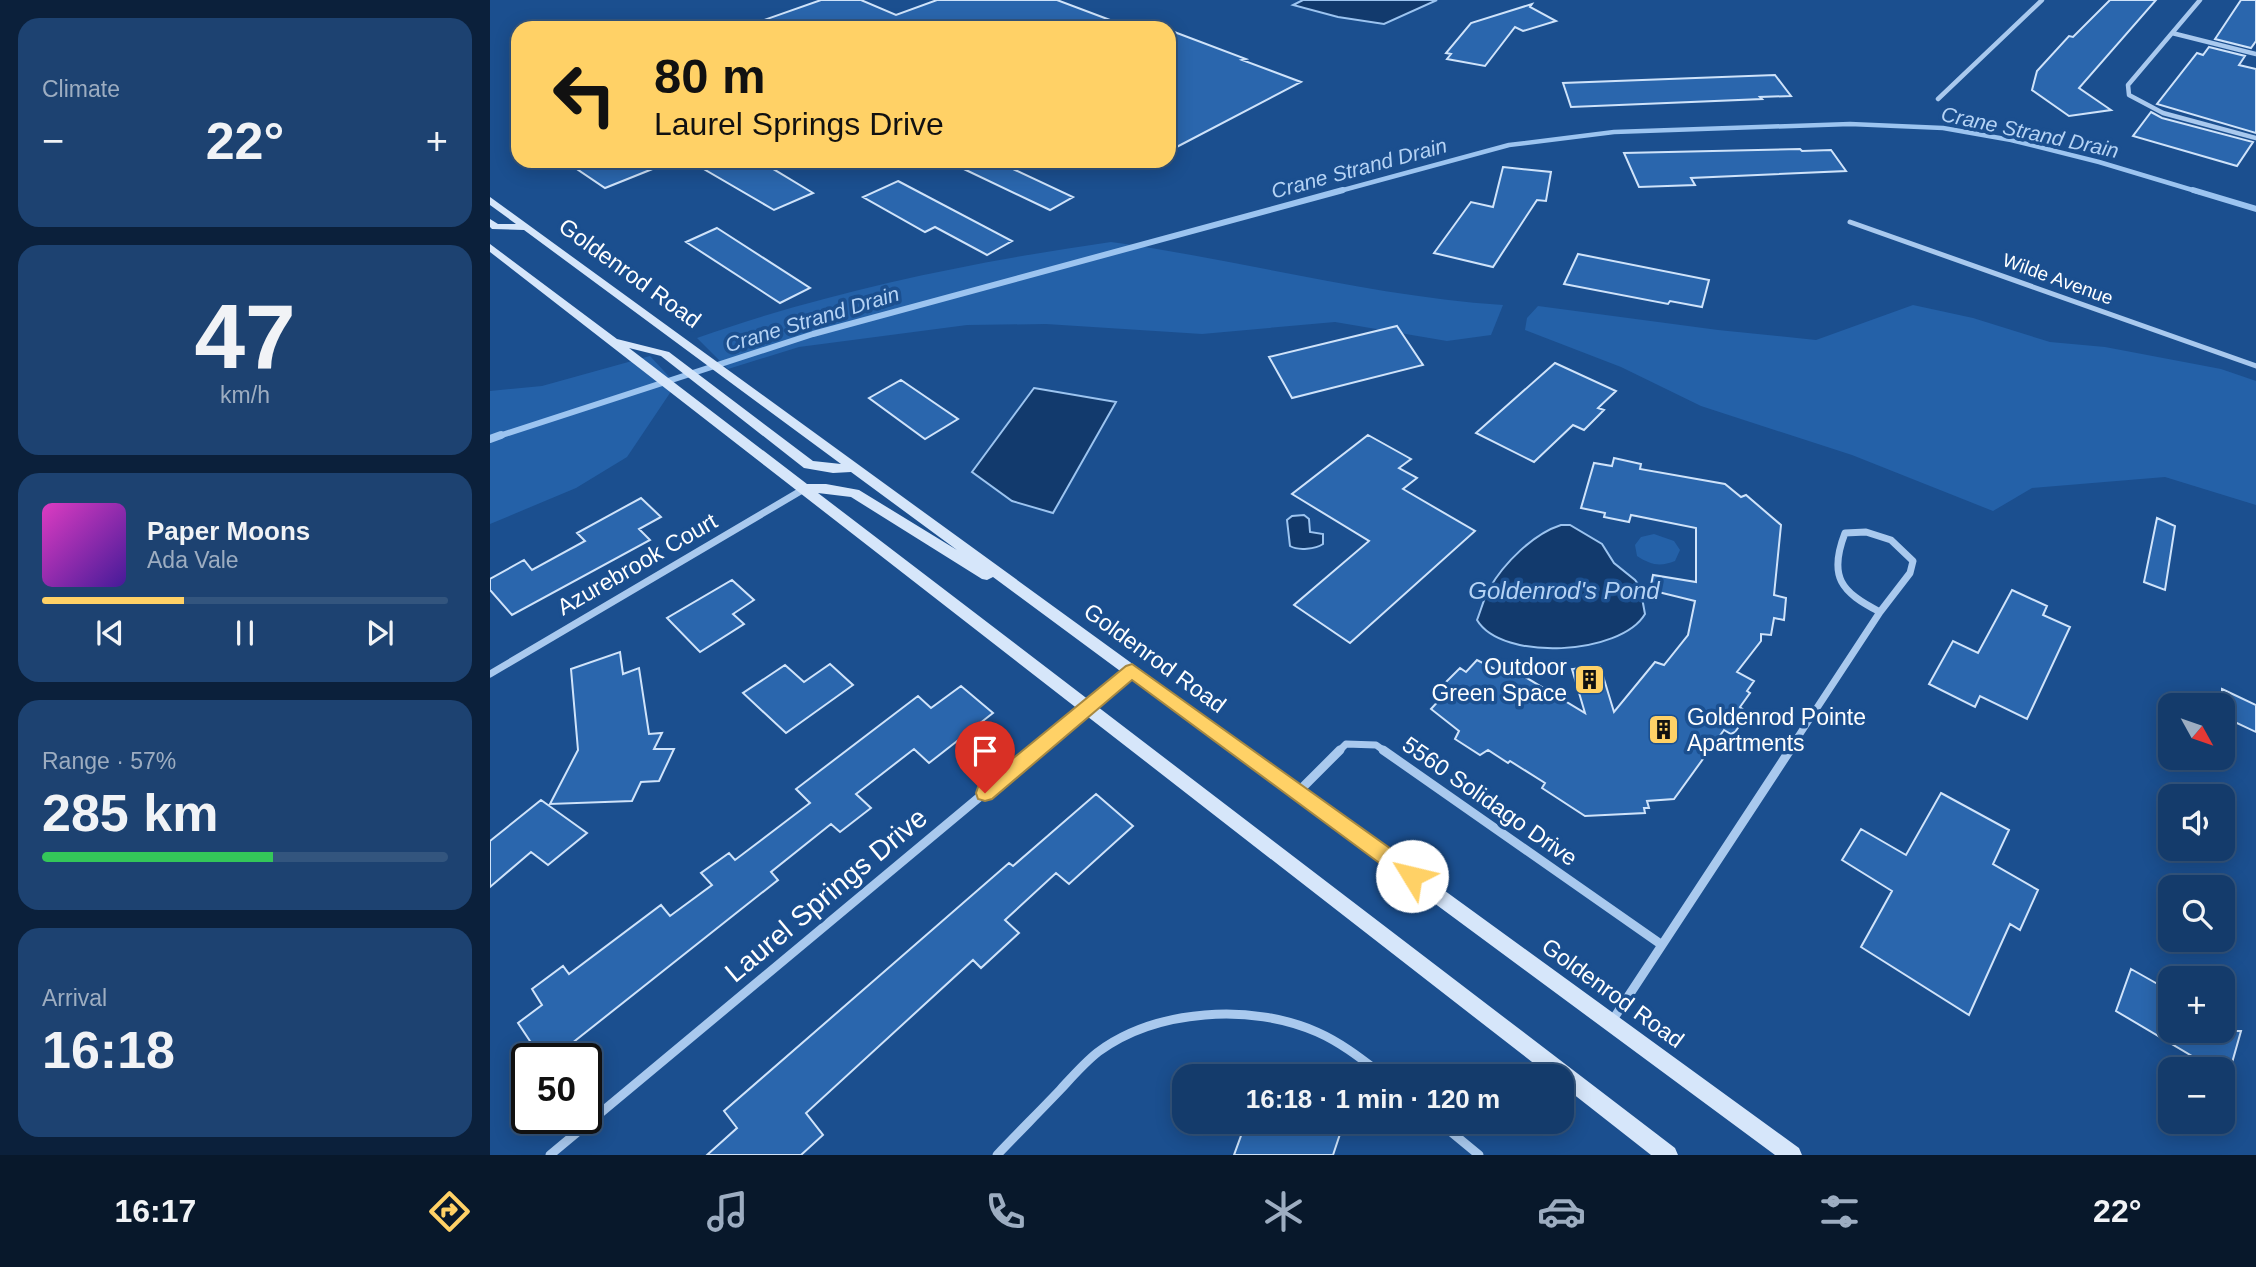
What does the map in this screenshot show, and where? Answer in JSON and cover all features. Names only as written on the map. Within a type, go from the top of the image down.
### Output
[{"type":"main road","name":"Goldenrod Road","points":[[490,200],[1792,1155]]},
{"type":"main road","points":[[490,222],[496,227],[526,227]]},
{"type":"main road","points":[[490,247],[1668,1155]]},
{"type":"main road","points":[[611,340],[665,354],[809,465],[833,469],[854,467]]},
{"type":"main road","points":[[804,489],[827,488],[854,493],[1066,622]]},
{"type":"street","points":[[1938,99],[2042,0]]},
{"type":"street","points":[[2200,0],[2128,85],[2129,96],[2163,113],[2256,138]]},
{"type":"street","points":[[2172,33],[2256,54]]},
{"type":"street","name":"Wilde Avenue","points":[[1850,222],[2256,366]]},
{"type":"street","name":"Azurebrook Court","points":[[490,674],[804,489]]},
{"type":"street","points":[[1611,1022],[1880,612],[1910,573],[1913,561],[1899,543],[1865,530],[1845,533],[1836,553],[1837,572],[1845,590],[1860,602],[1880,612]]},
{"type":"street","name":"Laurel Springs Drive","points":[[550,1155],[1132,671]]},
{"type":"street","name":"5560 Solidago Drive","points":[[1297,792],[1346,744],[1376,745],[1662,945]]},
{"type":"street","points":[[997,1155],[1096,1054],[1129,1033],[1174,1020],[1224,1013],[1247,1013],[1297,1024],[1352,1050],[1369,1064]]},
{"type":"street","points":[[1454,1134],[1479,1155]]},
{"type":"shaded area","points":[[1111,242],[1404,294],[1503,305],[1491,335],[1447,341],[1335,322],[1202,334],[1046,324],[967,325],[799,347],[728,369],[697,338],[798,306],[901,280]]},
{"type":"shaded area","points":[[1913,305],[1973,318],[2050,342],[2105,347],[2221,369],[2256,381],[2256,505],[2165,477],[2032,488],[1993,511],[1852,455],[1701,406],[1621,367],[1525,330],[1527,318],[1538,306],[1816,340]]},
{"type":"shaded area","points":[[650,356],[676,384],[627,457],[576,488],[490,524],[490,391],[542,386]]},
{"type":"shaded area","points":[[1654,534],[1674,541],[1680,550],[1675,561],[1656,564],[1637,556],[1635,545],[1641,537]]},
{"type":"water","points":[[1303,0],[1437,0],[1384,24],[1338,17],[1293,5]]},
{"type":"water","points":[[1034,388],[1116,402],[1053,513],[1012,501],[972,472]]},
{"type":"water","points":[[1304,515],[1309,519],[1310,532],[1323,534],[1323,544],[1307,549],[1290,546],[1287,520],[1292,516]]},
{"type":"water","name":"Goldenrod's Pond","points":[[1561,525],[1570,525],[1602,544],[1614,563],[1640,587],[1645,614],[1632,628],[1612,638],[1588,645],[1535,647],[1510,643],[1490,633],[1477,620],[1495,579],[1530,542]]},
{"type":"building","points":[[821,0],[861,0],[896,15],[937,0],[1057,0],[1113,21],[761,21]]},
{"type":"building","points":[[2110,0],[2156,0],[2079,88],[2111,110],[2069,116],[2032,90],[2037,71],[2069,36],[2073,37]]},
{"type":"building","points":[[2241,0],[2256,0],[2256,41],[2251,48],[2215,39]]},
{"type":"building","points":[[1532,4],[1530,7],[1556,21],[1523,31],[1515,27],[1485,66],[1447,59],[1451,54],[1446,53],[1471,23]]},
{"type":"building","points":[[1176,33],[1301,82],[1176,147]]},
{"type":"building","points":[[2209,47],[2245,56],[2239,65],[2256,69],[2256,133],[2157,104],[2197,53],[2203,55]]},
{"type":"building","points":[[1775,75],[1791,96],[1571,107],[1563,83]]},
{"type":"building","points":[[2151,112],[2162,118],[2253,142],[2237,166],[2133,136]]},
{"type":"building","points":[[1831,150],[1846,171],[1691,178],[1695,185],[1639,187],[1624,153]]},
{"type":"building","points":[[1503,167],[1551,172],[1546,201],[1537,200],[1493,267],[1434,253],[1471,202],[1493,207]]},
{"type":"building","points":[[575,168],[655,168],[605,188]]},
{"type":"building","points":[[702,168],[772,168],[813,193],[774,210]]},
{"type":"building","points":[[962,168],[1011,168],[1073,197],[1050,210]]},
{"type":"building","points":[[898,181],[1012,241],[987,255],[935,227],[925,232],[863,197]]},
{"type":"building","points":[[717,228],[810,288],[780,303],[686,242]]},
{"type":"building","points":[[1578,254],[1709,280],[1702,307],[1670,301],[1668,304],[1564,284]]},
{"type":"building","points":[[1397,326],[1423,365],[1292,398],[1269,357]]},
{"type":"building","points":[[1555,363],[1616,391],[1598,408],[1604,410],[1584,430],[1573,425],[1534,462],[1476,433]]},
{"type":"building","points":[[901,380],[958,419],[925,439],[869,398]]},
{"type":"building","points":[[1368,435],[1411,459],[1399,468],[1417,478],[1403,489],[1475,531],[1350,643],[1294,605],[1369,541],[1292,494]]},
{"type":"building","points":[[1614,458],[1641,464],[1640,469],[1725,484],[1741,497],[1746,495],[1781,525],[1774,595],[1786,598],[1784,620],[1774,618],[1771,635],[1761,634],[1761,641],[1737,672],[1754,681],[1747,691],[1750,693],[1740,707],[1748,714],[1735,732],[1731,734],[1724,730],[1674,799],[1647,801],[1649,808],[1644,808],[1645,813],[1585,816],[1542,788],[1545,783],[1510,761],[1508,763],[1488,750],[1480,755],[1455,739],[1459,731],[1431,709],[1443,696],[1436,692],[1460,668],[1466,672],[1477,660],[1510,677],[1517,672],[1585,713],[1572,669],[1600,666],[1614,712],[1655,662],[1664,665],[1688,635],[1695,601],[1650,590],[1653,575],[1696,582],[1696,528],[1631,515],[1629,522],[1604,517],[1605,513],[1581,508],[1594,463],[1612,466]]},
{"type":"building","points":[[641,498],[661,517],[639,529],[650,540],[512,615],[490,590],[490,579],[524,560],[532,570],[585,541],[577,533]]},
{"type":"building","points":[[2157,518],[2175,526],[2165,590],[2144,582]]},
{"type":"building","points":[[732,580],[754,600],[733,614],[744,624],[700,652],[667,618]]},
{"type":"building","points":[[2012,590],[2047,606],[2043,615],[2070,627],[2027,719],[1980,696],[1975,707],[1929,684],[1953,641],[1978,653]]},
{"type":"building","points":[[620,652],[623,674],[639,668],[649,734],[662,733],[654,749],[674,749],[659,781],[641,782],[632,801],[550,804],[578,750],[571,669]]},
{"type":"building","points":[[830,664],[853,685],[786,733],[743,693],[785,665],[804,682]]},
{"type":"building","points":[[961,686],[993,713],[929,763],[914,749],[856,794],[871,808],[840,832],[831,824],[771,872],[778,880],[572,1043],[531,1043],[518,1023],[542,1005],[532,989],[563,966],[569,974],[661,905],[670,916],[712,885],[701,873],[729,853],[735,860],[810,803],[796,789],[918,696],[931,708]]},
{"type":"building","points":[[2235,695],[2256,705],[2256,732],[2235,722]]},
{"type":"building","points":[[1941,793],[2009,830],[1993,864],[2038,890],[2020,930],[2010,924],[1969,1015],[1861,947],[1892,891],[1842,860],[1861,829],[1906,855]]},
{"type":"building","points":[[1096,794],[1133,826],[1069,884],[1056,873],[1005,920],[1019,933],[981,968],[973,960],[806,1113],[823,1135],[801,1155],[707,1155],[737,1128],[724,1111],[1009,863],[1013,866]]},
{"type":"building","points":[[541,800],[587,833],[548,865],[531,852],[490,887],[490,841]]},
{"type":"building","points":[[2131,969],[2158,984],[2158,1036],[2116,1011]]},
{"type":"building","points":[[2235,1031],[2241,1031],[2234,1057],[2194,1057],[2170,1043],[2235,1043]]},
{"type":"building","points":[[1242,1134],[1340,1134],[1333,1155],[1234,1155]]},
{"type":"waterway","name":"Crane Strand Drain","points":[[1336,192],[1509,145],[1614,132],[1850,124],[1943,128],[2011,140],[2099,162],[2199,192]]},
{"type":"waterway","name":"Crane Strand Drain","points":[[496,437],[813,334],[1343,190]]},
{"type":"waterway","name":"Crane Strand Drain","points":[[2193,190],[2256,209]]},
{"type":"waterway","name":"Crane Strand Drain","points":[[490,439],[501,435]]},
{"type":"place","name":"Outdoor Green Space","points":[[1590,680]]},
{"type":"place","name":"Goldenrod Pointe Apartments","points":[[1664,730]]},
{"type":"route","points":[[985,793],[1132,671],[1412,876]]}]
